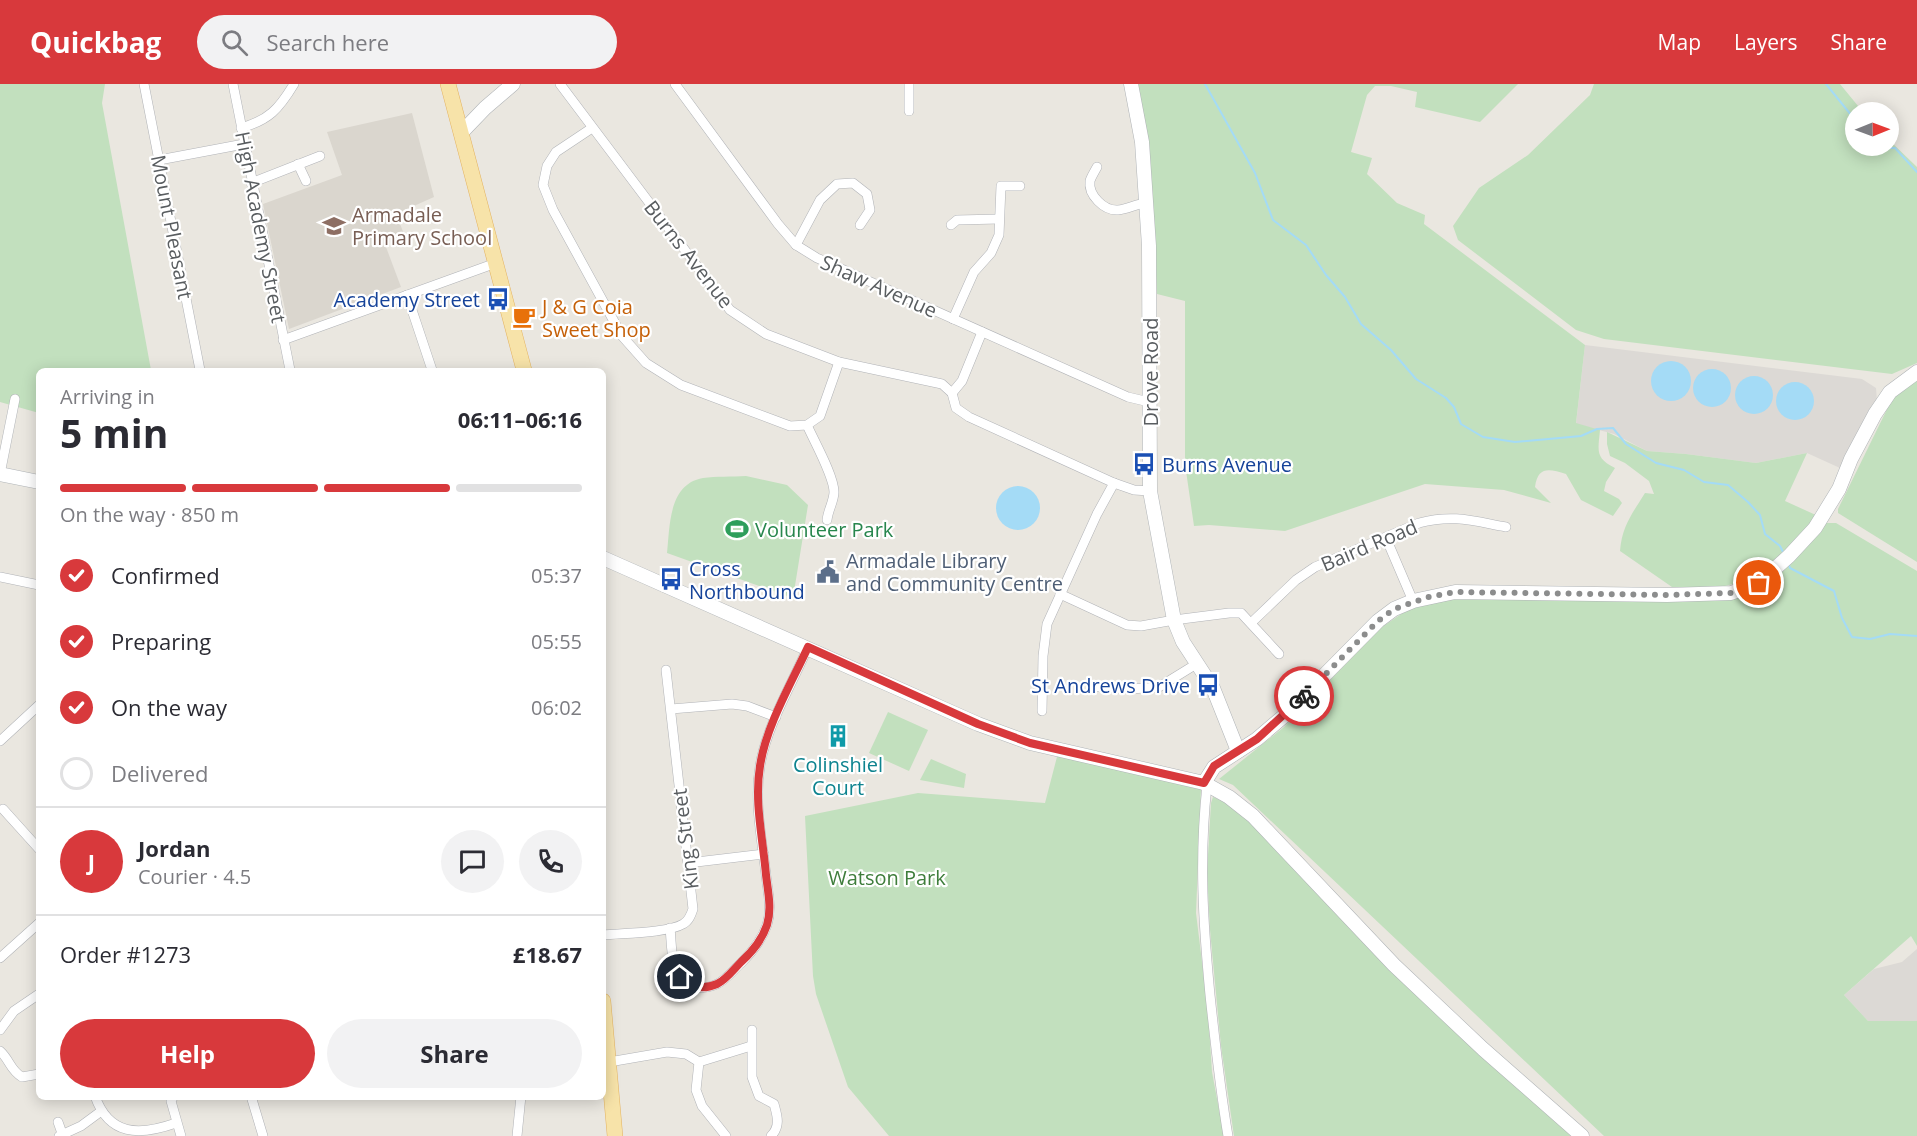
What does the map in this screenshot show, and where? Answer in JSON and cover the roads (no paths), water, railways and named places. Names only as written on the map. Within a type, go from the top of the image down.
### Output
[{"type":"main road","points":[[448,84],[523,368]]},
{"type":"main road","points":[[606,1032],[615,1136]]},
{"type":"street","name":"Mount Pleasant","points":[[144,84],[200,368]]},
{"type":"street","name":"High Academy Street","points":[[233,84],[290,368]]},
{"type":"street","points":[[241,128],[259,123],[279,108],[294,84]]},
{"type":"street","points":[[460,133],[513,84]]},
{"type":"street","name":"Burns Avenue","points":[[560,84],[730,310],[766,334],[839,362],[942,384],[952,393]]},
{"type":"street","name":"Shaw Avenue","points":[[675,84],[796,245],[816,258],[1128,397],[1149,402]]},
{"type":"street","points":[[909,84],[909,111]]},
{"type":"street","name":"Drove Road","points":[[1131,84],[1142,141],[1149,246],[1150,491],[1174,620],[1183,642],[1213,688],[1238,751]]},
{"type":"street","points":[[592,128],[556,152],[547,166],[543,185],[553,210],[622,336],[646,363],[681,385],[790,426],[807,425],[820,416],[839,362]]},
{"type":"street","points":[[159,160],[244,144]]},
{"type":"street","points":[[252,183],[320,156]]},
{"type":"street","points":[[298,164],[306,181]]},
{"type":"street","points":[[1097,167],[1090,181],[1093,193],[1101,204],[1113,210],[1146,203]]},
{"type":"street","points":[[796,245],[820,200],[837,184],[853,183],[867,194],[870,210],[860,225]]},
{"type":"street","points":[[953,319],[974,272],[991,253],[999,235],[1001,186],[1020,186]]},
{"type":"street","points":[[951,225],[957,220],[999,219]]},
{"type":"street","points":[[283,340],[496,263]]},
{"type":"street","points":[[407,295],[431,368]]},
{"type":"street","points":[[982,332],[962,381],[952,393],[956,408],[969,417],[1113,483],[1134,490],[1150,491]]},
{"type":"street","points":[[1228,1136],[1219,1085],[1202,914],[1201,871],[1205,784],[1214,766],[1257,739],[1284,716],[1378,621],[1394,609],[1413,601],[1455,592],[1667,595],[1731,593],[1759,583],[1815,528],[1839,489],[1851,459],[1870,423],[1890,392],[1917,372]]},
{"type":"street","points":[[15,399],[0,474],[36,481]]},
{"type":"street","points":[[807,425],[831,478],[834,493],[827,520]]},
{"type":"street","points":[[1042,711],[1043,656],[1047,624],[1113,483]]},
{"type":"street","name":"Baird Road","points":[[1251,623],[1296,580],[1315,567],[1419,523],[1437,518],[1455,517],[1506,527]]},
{"type":"street","points":[[1386,538],[1413,601]]},
{"type":"street","points":[[606,559],[978,724],[1030,743],[1205,784],[1229,797],[1253,816],[1394,964],[1483,1049],[1582,1136]]},
{"type":"street","points":[[0,577],[36,584]]},
{"type":"street","points":[[1060,594],[1127,625],[1141,626],[1241,613],[1279,654]]},
{"type":"street","points":[[669,928],[674,966],[681,978],[695,988],[720,983],[752,951],[767,925],[770,906],[759,814],[758,780],[763,749],[808,647]]},
{"type":"street","points":[[1099,687],[1131,689],[1159,687],[1198,663]]},
{"type":"street","name":"King Street","points":[[606,935],[669,928],[683,924],[690,918],[693,909],[666,670]]},
{"type":"street","points":[[671,710],[732,704],[747,706],[776,717]]},
{"type":"street","points":[[0,741],[36,708]]},
{"type":"street","points":[[3,809],[36,846]]},
{"type":"street","points":[[688,863],[764,854]]},
{"type":"street","points":[[0,958],[36,926]]},
{"type":"street","points":[[0,1030],[14,1011],[36,996]]},
{"type":"street","points":[[752,1030],[752,1077],[759,1096],[774,1104],[778,1119],[774,1134],[771,1136]]},
{"type":"street","points":[[609,1062],[667,1052],[686,1054],[699,1062],[752,1046]]},
{"type":"street","points":[[0,1052],[5,1056],[14,1072],[22,1077],[36,1075]]},
{"type":"street","points":[[699,1062],[696,1090],[702,1106],[726,1136]]},
{"type":"street","points":[[96,1100],[100,1112],[114,1127],[131,1133],[155,1131],[176,1123]]},
{"type":"street","points":[[172,1100],[181,1136]]},
{"type":"street","points":[[252,1100],[262,1136]]},
{"type":"street","points":[[517,1136],[522,1100]]},
{"type":"street","points":[[58,1122],[62,1135],[81,1126],[100,1112]]},
{"type":"water","points":[[1671,361],[1685,367],[1691,381],[1685,395],[1671,401],[1657,395],[1651,381],[1657,367]]},
{"type":"water","points":[[1712,369],[1726,374],[1731,388],[1726,402],[1712,407],[1698,402],[1693,388],[1698,374]]},
{"type":"water","points":[[1754,376],[1768,381],[1773,395],[1768,409],[1754,414],[1740,409],[1735,395],[1740,381]]},
{"type":"water","points":[[1795,382],[1809,387],[1814,401],[1809,415],[1795,420],[1781,415],[1776,401],[1781,387]]},
{"type":"water","points":[[1018,486],[1033,493],[1040,508],[1033,523],[1018,530],[1003,523],[996,508],[1003,493]]},
{"type":"waterway","points":[[1205,84],[1255,173],[1273,220],[1306,245],[1326,275],[1345,297],[1361,324],[1391,350],[1416,379],[1446,398],[1454,407],[1461,424],[1483,437],[1515,442],[1581,436],[1597,429],[1613,428],[1626,444],[1656,463],[1684,470],[1704,482],[1728,485],[1760,515],[1765,534],[1780,546],[1784,554]]},
{"type":"waterway","points":[[1826,84],[1845,107]]},
{"type":"waterway","points":[[1899,152],[1917,172]]},
{"type":"waterway","points":[[1789,565],[1790,568],[1834,591],[1842,618],[1852,637],[1870,639],[1890,634],[1917,636]]},
{"type":"place","name":"Armadale Primary School","points":[[334,226]]},
{"type":"place","name":"Academy Street","points":[[498,299]]},
{"type":"place","name":"J & G Coia Sweet Shop","points":[[524,317]]},
{"type":"place","name":"Burns Avenue","points":[[1144,464]]},
{"type":"place","name":"Volunteer Park","points":[[737,529]]},
{"type":"place","name":"Armadale Library and Community Centre","points":[[828,572]]},
{"type":"place","name":"Cross Northbound","points":[[671,579]]},
{"type":"place","name":"St Andrews Drive","points":[[1208,685]]},
{"type":"place","name":"Colinshiel Court","points":[[838,736]]},
{"type":"park label","name":"Watson Park","points":[[887,877]]}]
